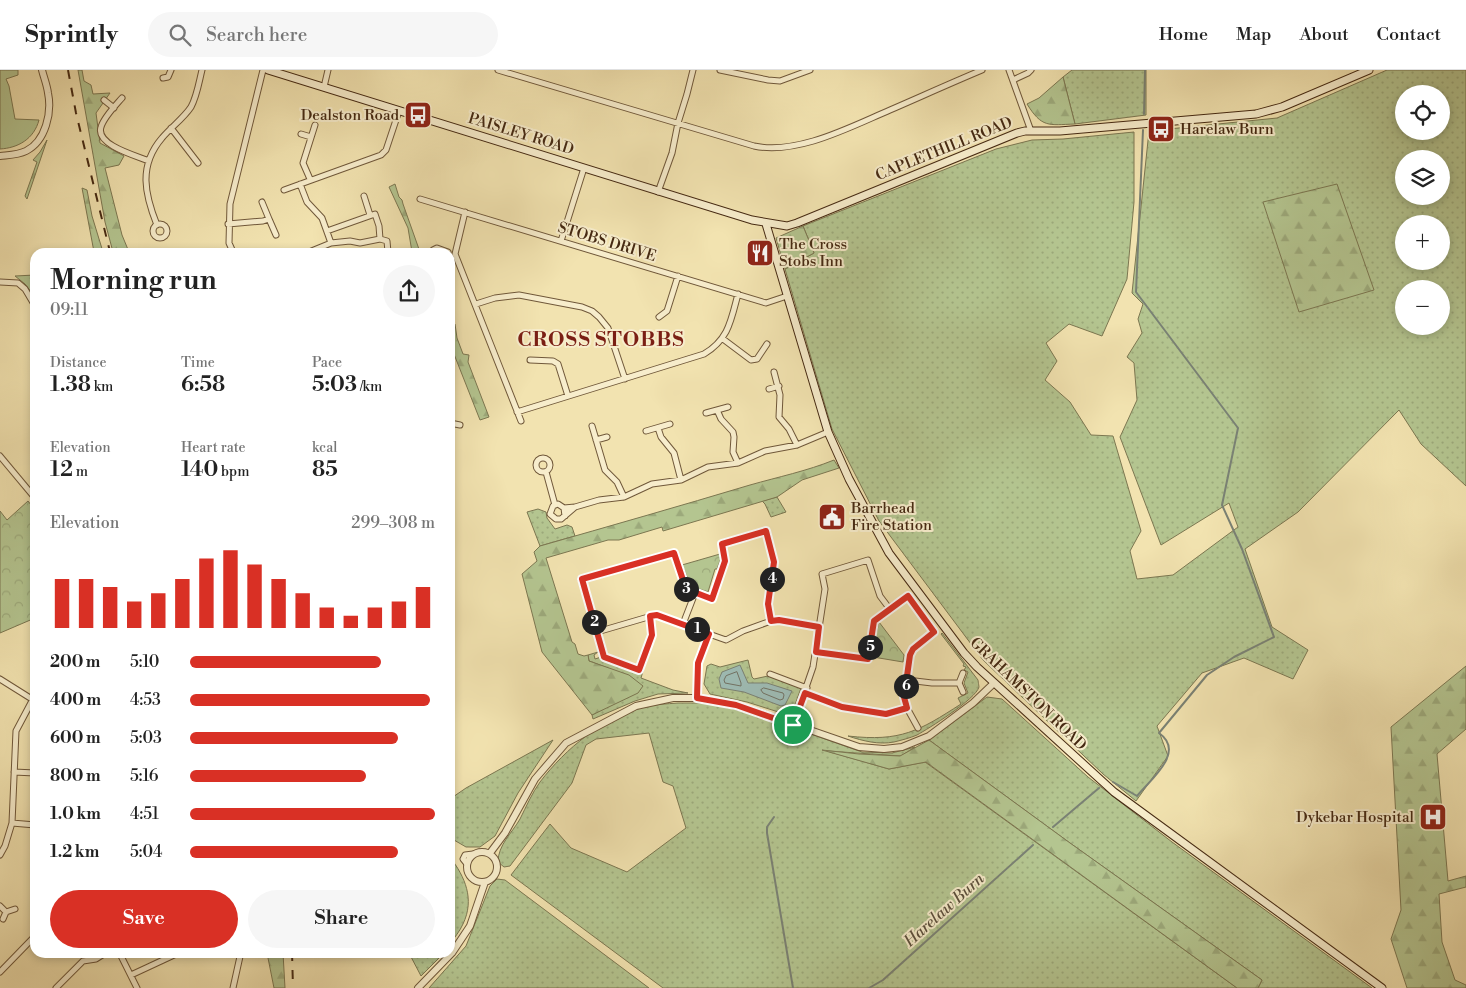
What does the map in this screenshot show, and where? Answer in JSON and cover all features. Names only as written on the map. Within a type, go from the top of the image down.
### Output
[{"type":"main road","name":"PAISLEY ROAD","points":[[268,70],[283,72],[398,111],[766,224]]},
{"type":"main road","name":"CAPLETHILL ROAD","points":[[766,224],[787,226],[797,224],[1017,133],[1031,131],[1060,132],[1256,114],[1282,107],[1369,70]]},
{"type":"main road","name":"GRAHAMSTON ROAD","points":[[766,224],[828,432],[849,479],[889,553],[964,653],[994,683],[1114,792],[1382,988]]},
{"type":"street","points":[[0,156],[18,155],[28,151],[40,139],[47,121],[49,104],[42,70]]},
{"type":"street","points":[[163,78],[168,76],[171,70]]},
{"type":"street","points":[[157,225],[149,205],[145,183],[149,160],[160,139],[190,107],[197,92],[202,70]]},
{"type":"street","points":[[231,248],[229,243],[228,224],[230,204],[263,70]]},
{"type":"street","points":[[324,87],[328,70]]},
{"type":"street","points":[[498,70],[765,149],[795,146],[838,132],[982,70]]},
{"type":"street","points":[[658,192],[672,153],[678,123],[693,70]]},
{"type":"street","points":[[720,70],[768,80],[795,77],[810,70]]},
{"type":"street","points":[[792,70],[795,77]]},
{"type":"street","points":[[1009,70],[1031,131]]},
{"type":"street","points":[[1013,80],[1032,70]]},
{"type":"street","points":[[122,98],[101,125],[100,131],[103,138],[119,150],[149,160]]},
{"type":"street","points":[[104,100],[114,108]]},
{"type":"street","points":[[284,190],[381,155],[386,150],[398,111]]},
{"type":"street","points":[[310,180],[303,164],[315,125]]},
{"type":"street","points":[[171,128],[198,163]]},
{"type":"street","points":[[301,134],[311,137]]},
{"type":"street","points":[[562,241],[584,168]]},
{"type":"street","points":[[300,184],[307,202],[322,218],[331,243]]},
{"type":"street","points":[[364,196],[370,215]]},
{"type":"street","name":"STOBS DRIVE","points":[[420,199],[766,303],[787,296]]},
{"type":"street","points":[[262,202],[276,235]]},
{"type":"street","points":[[453,248],[465,212]]},
{"type":"street","points":[[327,231],[375,214],[379,226],[380,239]]},
{"type":"street","points":[[228,224],[269,219]]},
{"type":"street","points":[[319,248],[331,243],[350,241],[360,243],[380,239],[387,241],[388,248]]},
{"type":"street","points":[[455,261],[476,304],[521,421]]},
{"type":"street","points":[[659,317],[667,311],[678,276]]},
{"type":"street","points":[[0,282],[18,283],[25,289],[30,298]]},
{"type":"street","points":[[517,412],[704,354],[722,339],[727,332],[738,294]]},
{"type":"street","points":[[476,304],[495,298],[519,295],[582,307],[592,311],[600,317],[608,328],[625,379]]},
{"type":"street","points":[[722,339],[751,360],[757,359],[767,344]]},
{"type":"street","points":[[530,360],[553,361],[558,364],[568,396]]},
{"type":"street","points":[[774,372],[781,400],[779,417],[789,428],[797,445]]},
{"type":"street","points":[[769,389],[778,386]]},
{"type":"street","points":[[706,414],[728,407]]},
{"type":"street","points":[[716,410],[721,419],[733,432],[733,452],[738,463]]},
{"type":"street","points":[[455,424],[460,425]]},
{"type":"street","points":[[646,431],[670,424]]},
{"type":"street","points":[[592,426],[605,470],[616,482],[624,497]]},
{"type":"street","points":[[658,428],[661,437],[674,453],[681,480]]},
{"type":"street","points":[[575,507],[560,522],[550,514],[551,508],[555,505],[560,505],[564,508],[575,507],[599,500],[624,497],[652,484],[681,480],[708,467],[738,463],[765,451],[797,445],[828,432]]},
{"type":"street","points":[[596,440],[607,437]]},
{"type":"street","points":[[0,456],[30,492]]},
{"type":"street","points":[[546,472],[555,505]]},
{"type":"street","points":[[564,508],[565,516]]},
{"type":"street","points":[[650,616],[652,635],[639,670],[604,657],[582,579],[674,553],[686,589],[712,599],[725,561],[722,544],[766,531],[774,562],[768,604],[771,621]]},
{"type":"street","points":[[793,725],[806,690],[816,652],[825,589],[822,574],[868,560],[880,596],[889,608]]},
{"type":"street","points":[[683,624],[695,593]]},
{"type":"street","points":[[816,652],[868,659],[874,621],[889,608],[908,596],[934,632],[913,649],[910,655],[904,697],[907,708],[918,728]]},
{"type":"street","points":[[597,632],[657,615],[726,640],[743,631],[771,621],[779,620],[819,627]]},
{"type":"street","points":[[697,698],[698,663],[709,634]]},
{"type":"street","points":[[959,682],[964,673]]},
{"type":"street","points":[[770,674],[842,707],[886,714],[907,708]]},
{"type":"street","points":[[0,679],[30,698]]},
{"type":"street","points":[[907,680],[932,683],[959,682]]},
{"type":"street","points":[[959,682],[963,692]]},
{"type":"street","points":[[490,853],[505,833],[535,779],[566,743],[636,706],[673,698],[697,698],[736,705],[859,747],[884,749],[902,747],[929,736],[973,703],[994,683]]},
{"type":"street","points":[[0,855],[12,823],[16,730],[30,707]]},
{"type":"street","points":[[14,772],[30,773]]},
{"type":"street","points":[[12,823],[30,825]]},
{"type":"street","points":[[455,948],[470,926],[486,882],[494,876],[498,866],[494,856],[480,851],[473,854],[467,864],[472,878],[476,881],[486,882]]},
{"type":"street","points":[[0,906],[6,912]]},
{"type":"street","points":[[3,919],[6,912],[15,909]]},
{"type":"street","points":[[0,972],[30,941]]},
{"type":"street","points":[[56,988],[83,961],[98,958]]},
{"type":"street","points":[[122,958],[136,988]]},
{"type":"street","points":[[131,976],[168,958]]},
{"type":"street","points":[[233,988],[240,958]]},
{"type":"street","points":[[418,988],[447,958]]},
{"type":"green space","points":[[0,70],[18,70],[18,75],[6,79],[15,119],[39,120],[37,127],[24,141],[13,147],[0,149]]},
{"type":"green space","points":[[78,70],[82,70],[84,81],[91,85],[93,94],[110,93],[96,113],[100,143],[124,156],[119,165],[105,168],[122,235],[127,248],[112,248],[105,222]]},
{"type":"green space","points":[[1072,70],[1146,70],[1146,115],[1075,124],[1063,77]]},
{"type":"green space","points":[[1387,70],[1466,70],[1466,486],[1421,444],[1399,410],[1298,512],[1245,549],[1272,627],[1308,650],[1293,679],[1244,658],[1202,673],[1157,726],[1168,756],[1136,801],[1103,774],[983,660],[879,521],[832,429],[785,269],[814,253],[803,226],[996,149],[1032,140],[1134,132],[1134,202],[1127,279],[1102,336],[1069,324],[1046,343],[1057,361],[1045,380],[1070,402],[1091,435],[1113,436],[1141,531],[1130,551],[1137,579],[1173,575],[1238,527],[1229,503],[1161,545],[1120,437],[1137,400],[1134,363],[1127,357],[1142,333],[1138,319],[1143,304],[1132,293],[1149,131],[1277,118]]},
{"type":"green space","points":[[1063,77],[1075,124],[1058,125],[1046,123],[1032,112],[1027,104],[1039,98]]},
{"type":"green space","points":[[47,140],[27,199],[25,196],[37,162],[33,160]]},
{"type":"green space","points":[[395,184],[419,248],[411,248],[408,228],[389,187]]},
{"type":"green space","points":[[1337,184],[1374,290],[1299,312],[1263,202]]},
{"type":"green space","points":[[82,188],[87,190],[92,216],[102,248],[93,248]]},
{"type":"green space","points":[[803,226],[814,253],[785,269],[776,238]]},
{"type":"green space","points":[[30,275],[30,290],[25,284],[15,276]]},
{"type":"green space","points":[[455,324],[457,338],[463,354],[469,355],[468,362],[489,417],[480,420],[455,357]]},
{"type":"green space","points":[[834,460],[839,468],[802,480],[777,497],[663,531],[662,527],[546,558],[572,642],[575,644],[578,654],[588,655],[589,661],[629,675],[643,686],[638,693],[592,715],[542,652],[522,574],[537,561],[534,552],[540,546],[803,471]]},
{"type":"green space","points":[[777,497],[786,512],[771,517],[762,501]]},
{"type":"green space","points":[[28,501],[30,504],[30,620],[0,633],[0,511],[7,520]]},
{"type":"green space","points":[[538,509],[546,512],[547,518],[555,529],[567,525],[572,527],[575,536],[540,546],[527,512]]},
{"type":"green space","points":[[720,554],[721,558],[717,569],[715,569],[708,592],[688,585],[686,582],[688,579],[682,565]]},
{"type":"green space","points":[[879,622],[904,655],[903,662],[873,657],[873,652],[878,653],[880,641],[875,639]]},
{"type":"green space","points":[[942,633],[978,680],[979,687],[970,699],[923,732],[912,737],[894,742],[877,743],[848,736],[896,736],[921,728],[961,704],[958,698],[968,693],[964,683],[968,672],[964,670],[966,667],[963,666],[964,664]]},
{"type":"green space","points":[[598,652],[594,655],[595,659],[601,657],[640,673],[643,671],[641,678],[673,690],[688,693],[658,694],[635,701],[593,719],[592,715],[612,704],[608,668],[589,661],[588,655]]},
{"type":"green space","points":[[748,660],[754,679],[768,676],[801,688],[791,716],[747,702],[710,694],[704,684],[707,666],[711,664],[720,667]]},
{"type":"green space","name":"Dykebar Hospital","points":[[1466,666],[1466,729],[1437,754],[1448,881],[1466,876],[1466,887],[1439,894],[1442,942],[1455,980],[1466,985],[1466,988],[1407,988],[1391,939],[1401,910],[1391,727]]},
{"type":"green space","points":[[987,697],[1002,699],[1088,777],[1172,842],[1372,988],[1258,988],[1262,980],[929,740]]},
{"type":"green space","points":[[678,703],[711,703],[751,713],[862,752],[892,753],[915,747],[901,756],[827,751],[889,769],[925,762],[1237,988],[663,988],[511,875],[550,824],[571,848],[627,872],[686,828],[673,786],[663,782],[649,733],[596,739],[586,745],[572,783],[510,866],[504,867],[498,862],[500,850],[520,819],[537,786],[561,757],[586,736],[629,712],[648,706]]},
{"type":"green space","points":[[553,740],[518,793],[495,836],[480,847],[466,847],[455,841],[455,796]]},
{"type":"green space","points":[[929,740],[1262,980],[1258,988],[1237,988],[926,762],[889,769],[822,750],[900,756]]},
{"type":"green space","points":[[455,864],[464,880],[468,897],[467,915],[455,937]]},
{"type":"green space","points":[[497,879],[505,880],[649,988],[429,988],[466,946],[490,886]]},
{"type":"green space","points":[[268,958],[283,958],[285,988],[274,988]]},
{"type":"green space","points":[[412,958],[439,958],[421,976]]},
{"type":"water","points":[[740,665],[748,683],[767,683],[792,691],[785,705],[781,706],[744,692],[721,688],[719,679],[722,672]]},
{"type":"waterway","points":[[1144,114],[1145,70]]},
{"type":"waterway","points":[[1113,782],[1137,796],[1157,774],[1168,757],[1169,748],[1166,740],[1159,733],[1207,675],[1234,657],[1274,637],[1242,549],[1222,505],[1238,428],[1136,292],[1143,130]]},
{"type":"waterway","points":[[1053,827],[1099,788]]},
{"type":"waterway","points":[[774,817],[767,827],[767,833],[793,988]]},
{"type":"waterway","name":"Harelaw Burn","points":[[869,988],[883,980],[1033,845]]},
{"type":"railway","points":[[68,70],[76,113],[109,248]]},
{"type":"railway","points":[[292,958],[293,988]]},
{"type":"place","name":"Dealston Road","points":[[418,115]]},
{"type":"place","name":"Harelaw Burn","points":[[1161,129]]},
{"type":"place","name":"The Cross Stobs Inn","points":[[760,253]]},
{"type":"place","name":"Barrhead Fire Station","points":[[832,517]]},
{"type":"place","name":"Dykebar Hospital","points":[[1433,817]]},
{"type":"district","name":"CROSS STOBBS","points":[[601,340]]},
{"type":"route","points":[[766,531],[774,562],[768,604],[771,621],[779,620],[819,627],[816,652],[868,659],[874,621],[889,608],[908,596],[934,632],[913,649],[910,655],[904,697],[907,708],[886,714],[842,707],[805,693],[793,725],[736,705],[697,698],[698,663],[709,634],[683,624],[657,615],[650,616],[653,630],[652,635],[639,670],[604,657],[582,579],[625,565],[674,553],[686,589],[712,599],[725,561],[722,544],[766,531]]}]
